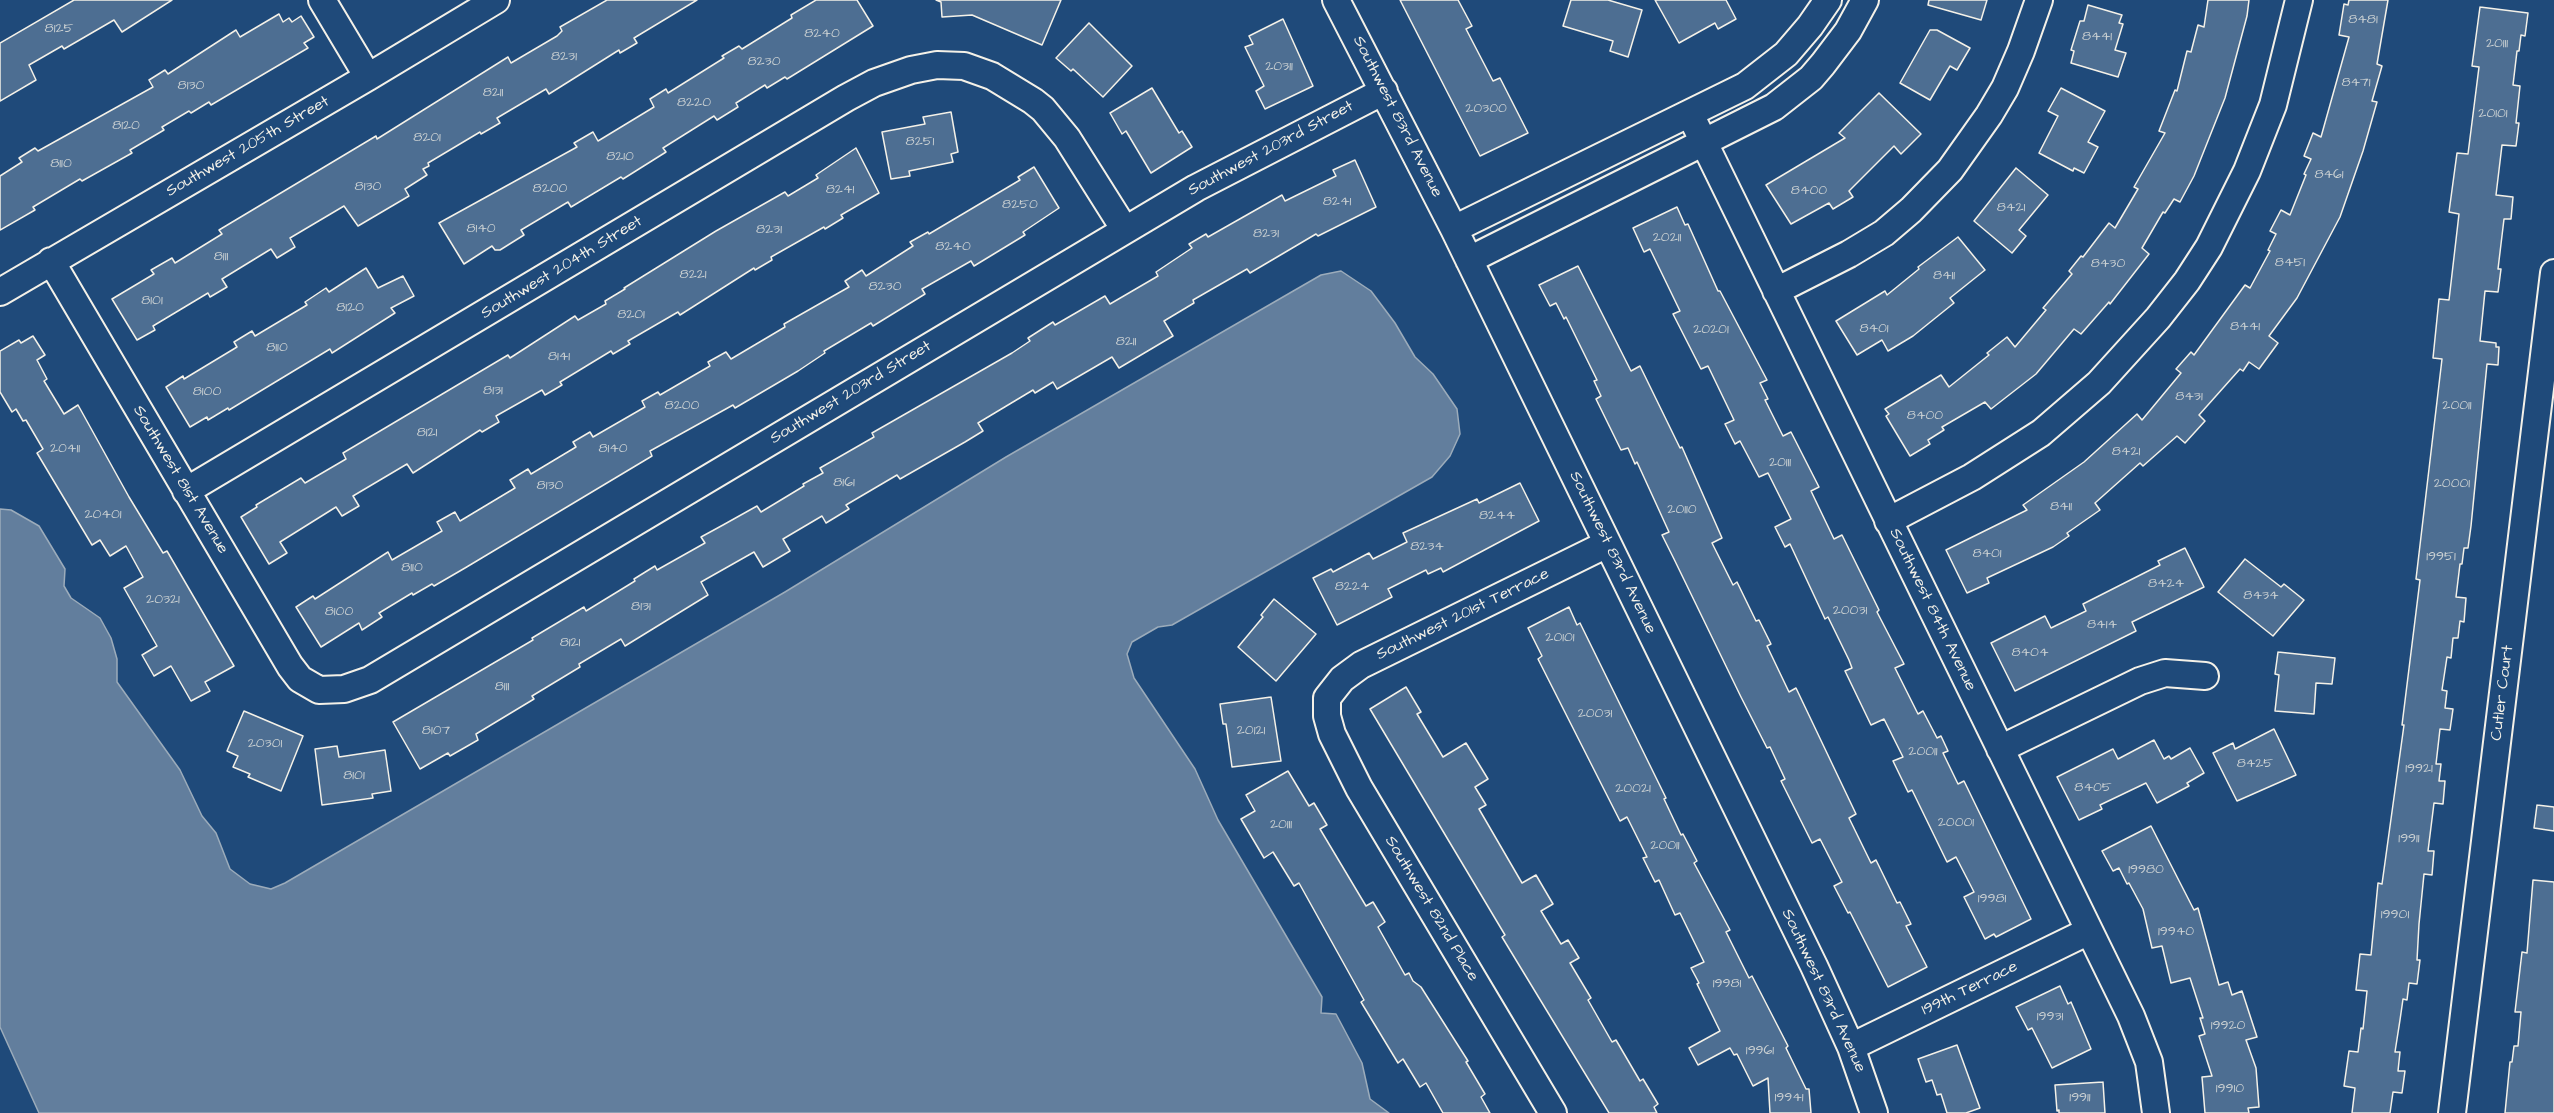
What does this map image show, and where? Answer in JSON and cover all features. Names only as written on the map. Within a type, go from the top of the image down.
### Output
[{"type":"street","points":[[322,0],[368,77]]},
{"type":"street","name":"Southwest 205th Street","points":[[0,292],[496,0]]},
{"type":"street","name":"Southwest 83rd Avenue","points":[[1336,0],[1454,229],[1814,966],[1851,1047],[1874,1113]]},
{"type":"street","points":[[1454,229],[1744,86],[1776,64],[1804,34],[1828,0]]},
{"type":"street","points":[[1469,260],[1774,107],[1811,78],[1848,31],[1865,0]]},
{"type":"street","points":[[1776,291],[1849,254],[1884,233],[1911,210],[1950,170],[2005,88],[2039,0]]},
{"type":"street","points":[[1888,521],[1971,477],[2032,440],[2081,400],[2158,318],[2203,255],[2247,171],[2273,105],[2299,0]]},
{"type":"street","name":"Southwest 204th Street","points":[[186,491],[868,86],[910,70],[947,64],[964,66],[992,76],[1021,92],[1043,109],[1067,138],[1125,230]]},
{"type":"street","name":"Southwest 203rd Street","points":[[319,690],[344,689],[370,680],[1223,173],[1384,91]]},
{"type":"street","name":"Southwest 84th Avenue","points":[[1690,114],[2144,1047],[2152,1077],[2156,1113]]},
{"type":"street","name":"Southwest 81st Avenue","points":[[51,261],[290,666],[300,678],[319,690]]},
{"type":"street","name":"Cutler Court","points":[[2452,1113],[2554,273]]},
{"type":"street","name":"Southwest 201st Terrace","points":[[1327,698],[1342,679],[1368,662],[1607,544]]},
{"type":"street","points":[[2000,749],[2147,678],[2165,673],[2205,676]]},
{"type":"street","name":"Southwest 82nd Place","points":[[1327,698],[1327,716],[1332,734],[1359,788],[1553,1113]]},
{"type":"street","name":"199th Terrace","points":[[1851,1047],[2089,931]]},
{"type":"water","points":[[1341,271],[1371,291],[1395,323],[1415,357],[1433,374],[1457,409],[1460,434],[1450,456],[1432,477],[1172,625],[1158,627],[1132,642],[1127,654],[1134,678],[1195,769],[1218,820],[1322,997],[1321,1013],[1336,1014],[1362,1063],[1370,1099],[1389,1113],[39,1113],[0,1027],[0,509],[11,510],[39,526],[65,569],[64,586],[71,598],[100,618],[111,638],[117,659],[117,682],[180,770],[202,816],[216,833],[230,869],[250,884],[271,889],[285,883],[785,592],[1006,457],[1321,275]]},
{"type":"building","points":[[74,0],[172,0],[122,32],[114,20],[64,49],[62,46],[29,65],[36,80],[0,101],[0,43]]},
{"type":"building","points":[[607,0],[697,0],[634,38],[637,43],[620,53],[619,50],[549,94],[546,89],[497,118],[500,123],[481,134],[480,132],[428,163],[429,166],[423,169],[427,175],[405,189],[409,196],[358,226],[344,206],[290,238],[295,247],[277,258],[271,249],[222,279],[227,287],[210,297],[208,293],[153,326],[155,330],[137,340],[112,299],[154,274],[151,270],[172,258],[175,263],[222,234],[219,230],[376,136],[377,139],[508,57],[511,63],[557,36],[562,31],[560,27]]},
{"type":"building","points":[[816,0],[857,0],[873,26],[787,79],[785,77],[767,88],[765,85],[736,103],[738,107],[717,120],[714,116],[663,148],[666,152],[623,179],[621,177],[571,207],[568,202],[521,230],[524,235],[500,250],[495,250],[492,246],[464,264],[439,223],[577,147],[574,143],[593,132],[598,141],[654,107],[650,99],[666,89],[668,93],[739,46],[742,49]]},
{"type":"building","points":[[936,0],[1061,0],[1042,45],[972,15],[942,17],[941,2]]},
{"type":"building","points":[[1400,0],[1458,0],[1472,26],[1466,29],[1493,81],[1500,78],[1528,133],[1480,156]]},
{"type":"building","points":[[1571,0],[1608,0],[1642,10],[1628,57],[1610,51],[1613,41],[1563,26]]},
{"type":"building","points":[[1655,0],[1726,0],[1736,19],[1718,29],[1715,23],[1679,43]]},
{"type":"building","points":[[1929,0],[1987,0],[1981,20],[1928,5]]},
{"type":"building","points":[[2208,0],[2249,0],[2247,16],[2225,98],[2194,176],[2180,202],[2174,199],[2165,213],[2163,212],[2142,248],[2149,254],[2110,304],[2109,302],[2081,334],[2074,329],[2036,374],[1991,409],[1985,402],[1942,427],[1944,430],[1928,440],[1930,444],[1910,456],[1886,416],[1889,414],[1885,409],[1941,375],[1949,387],[1989,355],[1987,353],[2007,337],[2015,347],[2046,310],[2043,308],[2072,274],[2069,271],[2081,256],[2083,257],[2109,223],[2115,228],[2138,189],[2134,187],[2165,133],[2159,131],[2175,90],[2177,91],[2187,51],[2191,52],[2198,25],[2204,27]]},
{"type":"building","points":[[2349,0],[2388,0],[2377,64],[2382,66],[2372,101],[2377,102],[2340,217],[2297,298],[2269,336],[2278,343],[2259,369],[2249,362],[2243,371],[2240,369],[2199,415],[2205,421],[2185,443],[2177,436],[2143,466],[2140,463],[2095,503],[2100,510],[2067,533],[2069,536],[2053,547],[1987,578],[1989,583],[1967,593],[1946,550],[2027,510],[2023,505],[2084,462],[2137,414],[2142,420],[2181,373],[2176,369],[2191,352],[2194,355],[2245,285],[2250,288],[2270,251],[2268,250],[2276,234],[2270,231],[2281,210],[2290,215],[2311,159],[2304,156],[2313,133],[2321,137],[2349,37],[2339,35],[2344,4],[2348,5]]},
{"type":"building","points":[[2088,5],[2122,15],[2119,23],[2123,24],[2115,50],[2126,53],[2118,77],[2071,63],[2074,51],[2071,50],[2080,21],[2084,21]]},
{"type":"building","points":[[2480,7],[2528,13],[2525,36],[2521,35],[2519,51],[2517,51],[2513,85],[2520,86],[2516,146],[2502,145],[2496,195],[2513,197],[2511,219],[2504,219],[2498,269],[2501,269],[2498,292],[2485,291],[2480,341],[2496,343],[2496,347],[2499,347],[2498,365],[2487,364],[2471,526],[2468,548],[2464,548],[2462,564],[2460,564],[2456,597],[2466,598],[2464,622],[2460,621],[2458,638],[2453,638],[2451,658],[2447,657],[2442,690],[2447,691],[2445,708],[2453,709],[2450,730],[2440,729],[2436,764],[2441,764],[2439,781],[2445,781],[2443,804],[2434,803],[2428,851],[2434,851],[2432,875],[2424,874],[2419,924],[2417,960],[2420,960],[2417,984],[2409,983],[2407,1000],[2403,999],[2395,1052],[2400,1052],[2398,1071],[2405,1071],[2402,1093],[2393,1092],[2390,1113],[2352,1113],[2355,1088],[2344,1086],[2349,1051],[2358,1052],[2361,1028],[2363,1029],[2367,991],[2356,990],[2360,954],[2371,955],[2378,883],[2382,884],[2404,725],[2402,725],[2420,580],[2416,579],[2442,359],[2433,358],[2439,299],[2449,300],[2459,214],[2449,212],[2457,153],[2468,154],[2479,67],[2472,66]]},
{"type":"building","points":[[279,14],[283,22],[289,18],[292,22],[301,16],[314,37],[304,43],[308,48],[211,105],[209,102],[191,113],[189,111],[162,127],[164,130],[130,150],[132,153],[82,181],[80,179],[33,207],[35,210],[0,230],[0,176],[22,162],[19,158],[35,148],[38,151],[153,87],[149,80],[165,70],[168,74],[236,30],[240,37]]},
{"type":"building","points":[[1283,19],[1313,86],[1265,109],[1256,91],[1264,86],[1245,47],[1253,44],[1249,36]]},
{"type":"building","points":[[1089,23],[1132,66],[1103,97],[1073,69],[1071,71],[1056,58]]},
{"type":"building","points":[[1930,30],[1937,30],[1970,48],[1957,70],[1950,66],[1930,100],[1900,83]]},
{"type":"building","points":[[1152,88],[1179,133],[1182,131],[1192,147],[1151,173],[1126,131],[1122,134],[1110,113]]},
{"type":"building","points":[[2061,88],[2105,111],[2088,142],[2098,147],[2084,173],[2074,168],[2073,171],[2039,153],[2058,116],[2048,111]]},
{"type":"building","points":[[1879,93],[1921,134],[1901,154],[1894,146],[1849,191],[1853,197],[1833,209],[1829,203],[1791,224],[1766,185],[1845,138],[1839,133]]},
{"type":"building","points":[[951,112],[958,152],[951,154],[953,162],[909,171],[910,176],[891,179],[882,132],[925,124],[923,117]]},
{"type":"building","points":[[856,148],[879,193],[841,215],[843,218],[771,257],[772,260],[755,270],[754,268],[680,315],[678,312],[628,341],[630,344],[613,354],[611,351],[560,382],[562,385],[545,395],[542,390],[496,416],[499,422],[482,432],[480,430],[413,473],[407,464],[353,496],[359,506],[342,516],[336,507],[280,542],[287,553],[269,564],[241,517],[257,507],[256,505],[301,478],[305,483],[346,459],[343,453],[508,355],[510,358],[575,316],[578,320],[606,304],[605,301],[624,288],[716,231],[785,192],[788,196],[818,178],[816,175]]},
{"type":"building","points":[[1355,160],[1376,207],[1318,236],[1316,234],[1250,273],[1247,269],[1193,300],[1194,303],[1164,321],[1173,336],[1119,368],[1112,357],[1057,389],[1053,382],[1035,393],[1033,390],[978,423],[983,431],[965,442],[900,479],[897,475],[846,505],[849,509],[826,523],[822,516],[783,539],[790,551],[763,567],[754,552],[701,582],[708,595],[625,646],[621,639],[579,664],[580,667],[532,696],[534,699],[476,734],[478,740],[420,769],[393,722],[533,640],[532,638],[584,607],[586,611],[655,566],[657,570],[705,543],[701,537],[757,506],[761,512],[804,486],[803,484],[823,473],[820,468],[874,437],[872,433],[1012,353],[1030,341],[1028,338],[1053,322],[1055,325],[1105,296],[1110,304],[1158,276],[1156,272],[1192,248],[1189,244],[1206,234],[1208,237],[1282,195],[1285,201],[1336,176],[1333,170]]},
{"type":"building","points":[[1034,167],[1059,208],[1023,232],[1025,235],[974,266],[971,261],[922,289],[925,294],[873,326],[871,323],[824,351],[825,353],[798,371],[735,408],[733,405],[650,451],[652,456],[465,568],[434,586],[432,584],[413,595],[412,593],[379,613],[382,617],[362,630],[359,623],[321,647],[296,607],[313,596],[315,599],[388,552],[392,560],[442,531],[437,522],[455,512],[460,521],[515,488],[510,480],[528,469],[531,474],[576,447],[573,442],[590,432],[593,437],[645,407],[642,401],[658,392],[660,395],[710,366],[708,362],[726,352],[731,359],[785,327],[784,324],[849,287],[845,281],[862,270],[866,276],[913,246],[910,242],[928,232],[929,234],[1020,180],[1018,177]]},
{"type":"building","points":[[2016,168],[2048,195],[2019,230],[2026,236],[2012,253],[1974,221]]},
{"type":"building","points":[[1677,207],[1685,225],[1688,224],[1718,291],[1767,380],[1760,383],[1768,399],[1765,400],[1783,436],[1791,432],[1819,487],[1811,491],[1834,539],[1842,535],[1879,610],[1877,612],[1904,664],[1895,668],[1918,714],[1923,711],[1937,738],[1941,736],[1948,751],[1943,753],[1958,784],[1964,781],[2031,919],[1996,937],[1994,934],[1985,939],[1964,897],[1974,892],[1956,857],[1947,862],[1912,790],[1908,792],[1893,761],[1903,757],[1884,719],[1871,725],[1845,671],[1852,668],[1849,660],[1828,617],[1825,619],[1790,544],[1785,547],[1775,527],[1791,519],[1768,473],[1759,477],[1740,441],[1735,444],[1725,424],[1734,420],[1708,366],[1701,369],[1673,314],[1680,311],[1650,249],[1644,252],[1633,228]]},
{"type":"building","points":[[1958,237],[1985,270],[1950,298],[1954,303],[1913,336],[1888,351],[1882,340],[1857,355],[1836,321],[1885,291],[1887,295],[1919,269],[1918,267]]},
{"type":"building","points":[[1578,266],[1631,371],[1640,366],[1680,448],[1682,447],[1722,538],[1712,543],[1733,585],[1737,582],[1756,621],[1759,620],[1771,644],[1767,646],[1789,692],[1796,688],[1856,814],[1849,818],[1871,863],[1876,860],[1897,903],[1900,902],[1911,924],[1906,926],[1927,967],[1888,987],[1850,912],[1848,913],[1834,886],[1842,882],[1820,839],[1812,843],[1781,781],[1785,779],[1770,747],[1767,748],[1741,697],[1662,535],[1669,532],[1637,462],[1635,464],[1628,448],[1621,450],[1596,399],[1601,396],[1594,381],[1597,380],[1566,317],[1564,319],[1556,303],[1550,306],[1539,285]]},
{"type":"building","points":[[366,268],[378,288],[403,276],[414,296],[391,308],[395,313],[332,353],[330,349],[229,410],[228,408],[208,420],[207,417],[190,427],[166,387],[183,376],[184,379],[237,347],[234,342],[252,331],[255,336],[307,305],[305,302],[326,288],[329,292]]},
{"type":"building","points":[[33,336],[45,355],[37,360],[47,379],[44,381],[64,414],[78,405],[129,497],[163,553],[167,551],[234,666],[205,682],[210,691],[191,701],[171,666],[154,676],[142,655],[157,646],[124,588],[143,577],[126,546],[110,556],[100,540],[92,545],[37,453],[43,449],[26,420],[23,421],[16,409],[12,412],[0,392],[0,351],[19,340],[21,343]]},
{"type":"building","points":[[1520,483],[1539,521],[1443,572],[1441,568],[1428,574],[1426,570],[1388,589],[1392,597],[1337,625],[1313,578],[1331,569],[1333,572],[1369,553],[1373,559],[1407,542],[1403,533],[1477,499],[1479,503]]},
{"type":"building","points":[[2185,548],[2204,587],[2132,622],[2136,631],[2015,691],[1991,643],[2045,616],[2051,628],[2086,611],[2083,604],[2160,565],[2158,561]]},
{"type":"building","points":[[2245,559],[2281,587],[2284,584],[2304,600],[2273,636],[2218,592]]},
{"type":"building","points":[[1274,599],[1316,634],[1276,681],[1238,647],[1263,617],[1261,615]]},
{"type":"building","points":[[1569,607],[1577,625],[1580,623],[1666,798],[1664,799],[1681,835],[1683,834],[1697,861],[1694,863],[1730,930],[1726,932],[1749,978],[1752,976],[1788,1046],[1786,1048],[1806,1089],[1809,1089],[1811,1113],[1770,1113],[1768,1078],[1753,1086],[1737,1054],[1734,1055],[1730,1048],[1698,1065],[1689,1048],[1720,1031],[1691,968],[1704,962],[1680,913],[1675,915],[1659,880],[1655,882],[1643,858],[1647,857],[1627,817],[1620,821],[1538,659],[1542,656],[1528,628]]},
{"type":"building","points":[[2278,652],[2335,658],[2332,684],[2316,683],[2314,714],[2275,711],[2279,675],[2275,674]]},
{"type":"building","points":[[1406,687],[1421,712],[1417,714],[1443,757],[1466,743],[1488,779],[1475,787],[1486,805],[1479,809],[1522,883],[1536,875],[1553,904],[1541,911],[1561,944],[1568,940],[1579,958],[1570,963],[1591,998],[1588,1000],[1612,1042],[1616,1040],[1640,1081],[1643,1079],[1658,1104],[1654,1107],[1657,1113],[1609,1113],[1502,937],[1505,935],[1370,709]]},
{"type":"building","points":[[1271,697],[1281,761],[1232,767],[1226,724],[1223,724],[1220,704]]},
{"type":"building","points":[[244,711],[303,736],[281,791],[248,777],[250,774],[233,767],[238,756],[227,751]]},
{"type":"building","points":[[2274,729],[2296,775],[2237,801],[2213,753],[2233,743],[2235,749]]},
{"type":"building","points":[[2154,740],[2164,759],[2169,756],[2171,759],[2190,748],[2204,773],[2187,783],[2189,786],[2157,803],[2146,783],[2100,805],[2102,809],[2079,820],[2057,777],[2113,749],[2118,759]]},
{"type":"building","points":[[337,746],[339,757],[385,750],[391,791],[372,794],[373,798],[322,805],[315,749]]},
{"type":"building","points":[[1288,771],[1309,806],[1314,803],[1327,825],[1320,829],[1366,906],[1373,902],[1385,922],[1378,927],[1405,975],[1409,973],[1413,981],[1421,987],[1468,1061],[1466,1062],[1485,1094],[1481,1097],[1490,1113],[1443,1113],[1426,1083],[1420,1087],[1403,1059],[1398,1063],[1361,1002],[1364,1000],[1299,883],[1294,886],[1273,852],[1264,858],[1241,819],[1255,811],[1246,795]]},
{"type":"building","points":[[2537,805],[2554,807],[2554,831],[2534,828]]},
{"type":"building","points":[[2151,826],[2194,910],[2198,908],[2219,985],[2228,982],[2232,995],[2242,991],[2257,1037],[2246,1040],[2256,1068],[2259,1107],[2248,1108],[2249,1113],[2205,1113],[2202,1077],[2212,1076],[2199,1036],[2205,1034],[2200,1018],[2203,1018],[2190,978],[2171,983],[2162,946],[2152,948],[2143,909],[2119,868],[2113,871],[2102,851]]},
{"type":"building","points":[[2533,880],[2554,882],[2554,1113],[2505,1113],[2510,1062],[2512,1062],[2514,1046],[2518,1046],[2521,1012],[2515,1012],[2522,952],[2527,953]]},
{"type":"building","points":[[2060,986],[2068,1004],[2071,1002],[2091,1049],[2052,1068],[2032,1028],[2028,1030],[2016,1007]]},
{"type":"building","points":[[1957,1045],[1980,1108],[1966,1113],[1947,1113],[1941,1094],[1937,1095],[1932,1080],[1926,1082],[1918,1059]]},
{"type":"building","points":[[2103,1082],[2105,1113],[2059,1113],[2059,1110],[2057,1111],[2055,1085]]}]
